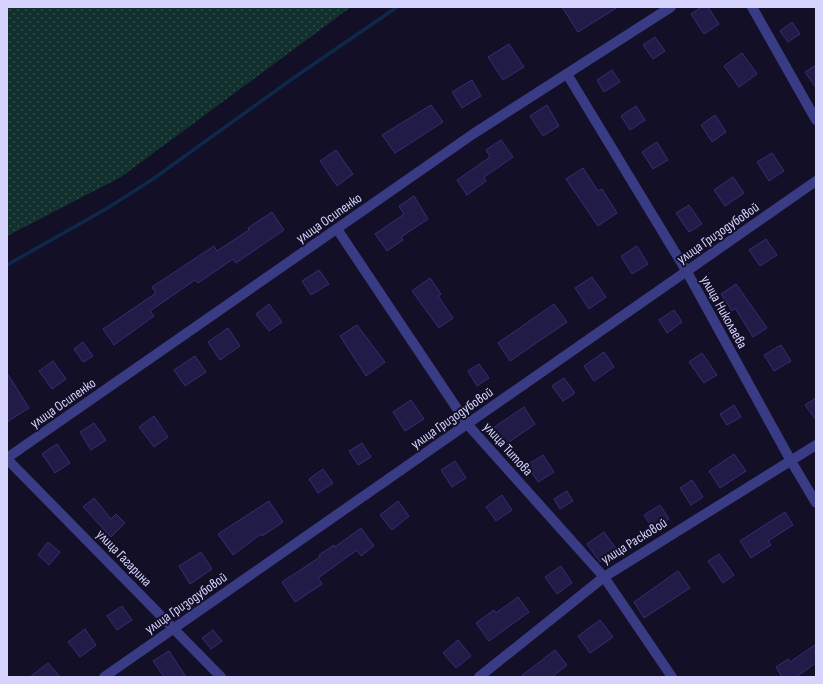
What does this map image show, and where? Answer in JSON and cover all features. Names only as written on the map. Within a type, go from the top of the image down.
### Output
[{"type":"street","name":"улица Осипенко","points":[[7,459],[473,134],[671,7]]},
{"type":"street","points":[[752,7],[816,120]]},
{"type":"street","name":"улица Николаева","points":[[567,74],[687,272],[790,461],[816,503]]},
{"type":"street","name":"улица Гризодубовой","points":[[104,677],[816,181]]},
{"type":"street","name":"улица Титова","points":[[337,229],[468,424],[604,577],[672,677]]},
{"type":"street","name":"улица Расковой","points":[[479,677],[604,577],[816,445]]},
{"type":"street","name":"улица Гагарина","points":[[7,459],[221,677]]},
{"type":"green space","points":[[7,7],[351,7],[121,177],[7,236]]},
{"type":"building","points":[[562,7],[618,7],[578,32]]},
{"type":"building","points":[[701,7],[708,7],[719,24],[704,34],[691,14]]},
{"type":"building","points":[[792,22],[800,34],[788,42],[780,31]]},
{"type":"building","points":[[655,37],[665,51],[653,59],[643,45]]},
{"type":"building","points":[[509,44],[524,67],[503,80],[488,57]]},
{"type":"building","points":[[742,53],[757,74],[739,87],[724,66]]},
{"type":"building","points":[[816,65],[816,88],[805,72]]},
{"type":"building","points":[[612,70],[620,82],[604,92],[597,80]]},
{"type":"building","points":[[472,80],[481,96],[462,108],[452,92]]},
{"type":"building","points":[[431,105],[443,122],[395,153],[382,135]]},
{"type":"building","points":[[547,105],[559,126],[543,136],[530,116]]},
{"type":"building","points":[[636,106],[645,120],[630,130],[621,116]]},
{"type":"building","points":[[715,115],[726,132],[712,142],[701,125]]},
{"type":"building","points":[[501,140],[513,157],[484,177],[486,181],[467,195],[457,180],[490,157],[486,150]]},
{"type":"building","points":[[657,142],[668,160],[653,169],[642,152]]},
{"type":"building","points":[[336,150],[353,174],[337,186],[320,161]]},
{"type":"building","points":[[772,153],[784,171],[769,181],[757,162]]},
{"type":"building","points":[[583,168],[598,191],[602,189],[617,213],[598,226],[566,179]]},
{"type":"building","points":[[733,177],[744,193],[725,206],[714,190]]},
{"type":"building","points":[[414,196],[428,219],[401,237],[403,240],[387,251],[375,234],[404,214],[399,206]]},
{"type":"building","points":[[689,205],[702,224],[689,232],[676,213]]},
{"type":"building","points":[[272,212],[284,230],[236,263],[233,259],[198,283],[195,280],[150,311],[154,316],[114,345],[103,329],[156,293],[152,287],[214,246],[217,251],[249,230],[248,228]]},
{"type":"building","points":[[766,239],[777,255],[760,266],[749,250]]},
{"type":"building","points":[[637,246],[648,264],[632,274],[621,256]]},
{"type":"building","points":[[319,270],[329,284],[311,295],[302,281]]},
{"type":"building","points":[[592,277],[606,297],[589,309],[575,288]]},
{"type":"building","points":[[430,278],[441,294],[438,296],[453,318],[439,328],[412,291]]},
{"type":"building","points":[[736,284],[767,328],[753,337],[735,308],[732,311],[721,294]]},
{"type":"building","points":[[269,304],[282,322],[269,331],[256,314]]},
{"type":"building","points":[[554,304],[567,322],[510,361],[498,343]]},
{"type":"building","points":[[674,310],[682,322],[667,333],[659,320]]},
{"type":"building","points":[[357,325],[385,362],[366,376],[340,336]]},
{"type":"building","points":[[228,328],[240,346],[220,360],[208,342]]},
{"type":"building","points":[[83,342],[93,356],[83,362],[74,349]]},
{"type":"building","points":[[781,345],[791,361],[774,371],[764,355]]},
{"type":"building","points":[[604,352],[614,367],[594,381],[584,366]]},
{"type":"building","points":[[702,353],[717,375],[704,383],[689,362]]},
{"type":"building","points":[[195,356],[206,372],[185,386],[174,370]]},
{"type":"building","points":[[53,361],[66,379],[52,389],[39,371]]},
{"type":"building","points":[[479,364],[489,378],[477,386],[468,371]]},
{"type":"building","points":[[7,373],[29,408],[7,422]]},
{"type":"building","points":[[564,378],[575,393],[563,401],[552,386]]},
{"type":"building","points":[[816,398],[816,420],[805,405]]},
{"type":"building","points":[[411,400],[424,419],[405,431],[393,412]]},
{"type":"building","points":[[734,405],[741,417],[727,425],[720,414]]},
{"type":"building","points":[[524,407],[535,424],[505,445],[493,428]]},
{"type":"building","points":[[154,416],[168,437],[154,447],[139,427]]},
{"type":"building","points":[[94,423],[106,440],[91,450],[80,432]]},
{"type":"building","points":[[362,443],[371,457],[358,465],[349,451]]},
{"type":"building","points":[[57,444],[70,463],[55,473],[42,454]]},
{"type":"building","points":[[734,454],[746,471],[720,488],[709,471]]},
{"type":"building","points":[[543,455],[554,472],[538,482],[527,465]]},
{"type":"building","points":[[455,461],[466,478],[452,487],[441,470]]},
{"type":"building","points":[[323,469],[333,483],[318,493],[309,479]]},
{"type":"building","points":[[692,480],[703,497],[691,505],[680,488]]},
{"type":"building","points":[[567,491],[573,501],[560,509],[554,499]]},
{"type":"building","points":[[502,495],[512,510],[496,521],[486,507]]},
{"type":"building","points":[[94,498],[111,519],[116,514],[125,523],[111,537],[83,507]]},
{"type":"building","points":[[269,501],[283,522],[262,536],[261,534],[233,555],[218,534]]},
{"type":"building","points":[[398,501],[409,516],[392,530],[380,515]]},
{"type":"building","points":[[660,505],[669,519],[653,529],[644,515]]},
{"type":"building","points":[[785,512],[793,525],[768,541],[771,545],[751,558],[740,541]]},
{"type":"building","points":[[361,528],[374,546],[361,556],[357,550],[318,578],[322,584],[295,602],[282,582],[320,557],[319,555],[334,545],[335,547]]},
{"type":"building","points":[[604,532],[617,550],[600,562],[587,544]]},
{"type":"building","points":[[48,542],[60,552],[49,565],[38,555]]},
{"type":"building","points":[[201,552],[212,569],[190,584],[179,566]]},
{"type":"building","points":[[719,554],[734,575],[723,583],[708,561]]},
{"type":"building","points":[[561,566],[572,583],[557,594],[545,577]]},
{"type":"building","points":[[678,571],[690,588],[644,618],[634,602]]},
{"type":"building","points":[[518,597],[529,612],[489,641],[476,623],[494,610],[496,613]]},
{"type":"building","points":[[122,606],[132,620],[117,630],[107,616]]},
{"type":"building","points":[[600,620],[613,637],[590,653],[578,636]]},
{"type":"building","points":[[85,629],[96,645],[80,657],[68,642]]},
{"type":"building","points":[[213,630],[222,641],[211,649],[202,638]]},
{"type":"building","points":[[458,640],[471,656],[456,668],[443,653]]},
{"type":"building","points":[[816,644],[816,663],[796,677],[782,677],[776,667],[788,659],[790,662]]},
{"type":"building","points":[[555,650],[567,665],[552,677],[520,677]]},
{"type":"building","points":[[169,651],[186,677],[164,677],[153,661]]},
{"type":"building","points":[[48,663],[60,677],[30,677]]},
{"type":"waterway","points":[[7,265],[106,209],[153,179],[292,79],[397,7]]}]
